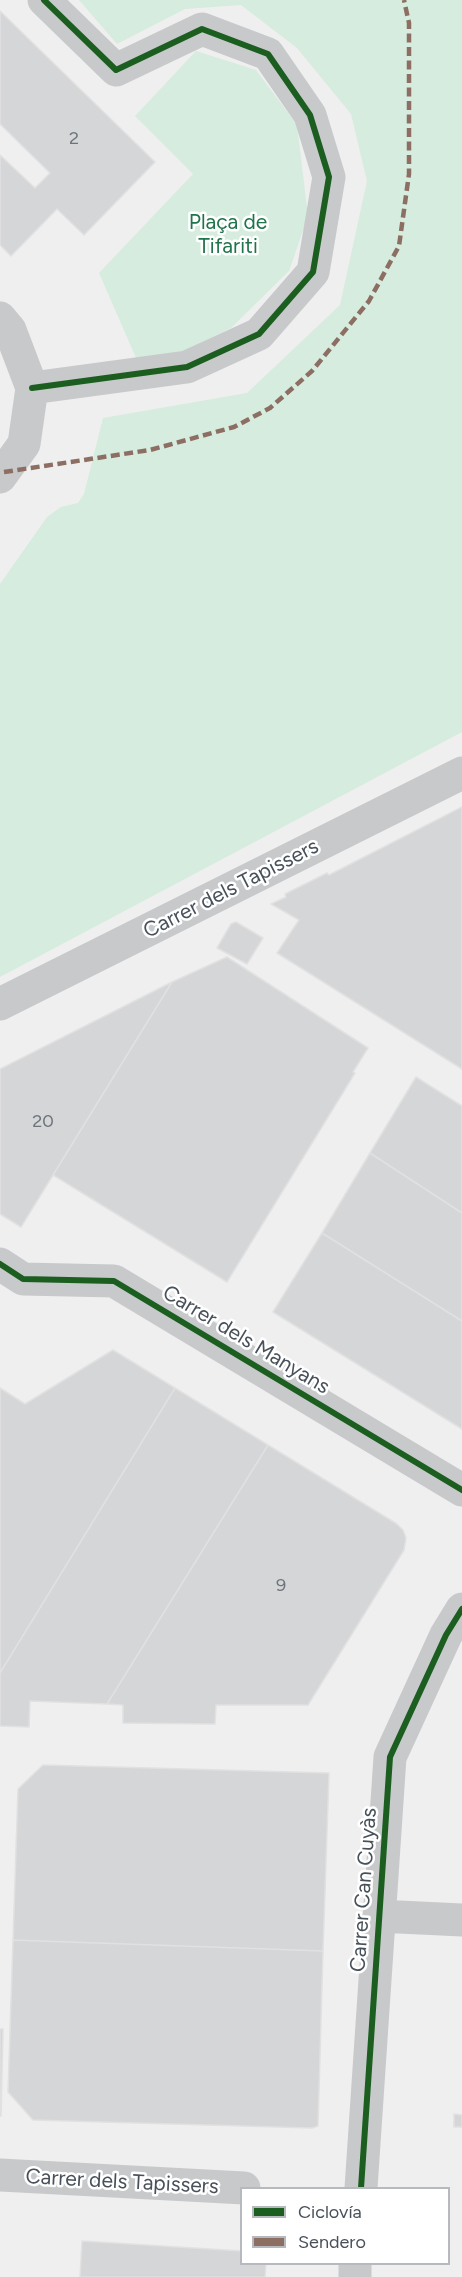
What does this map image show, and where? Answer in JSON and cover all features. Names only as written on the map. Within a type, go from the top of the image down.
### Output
[{"type":"street","points":[[32,388],[187,367],[259,334],[313,272],[329,177],[310,115],[268,54],[202,29],[116,70],[44,0]]},
{"type":"street","points":[[0,318],[10,330],[32,388],[24,444],[0,477]]},
{"type":"street","name":"Carrer dels Tapissers","points":[[0,1004],[462,773]]},
{"type":"street","name":"Carrer dels Manyans","points":[[0,1264],[23,1279],[114,1281],[462,1490]]},
{"type":"street","name":"Carrer Can Cuyàs","points":[[361,2187],[390,1757],[446,1635],[462,1610]]},
{"type":"street","points":[[379,1916],[462,1920]]},
{"type":"street","name":"Carrer dels Tapissers","points":[[0,2175],[240,2188]]},
{"type":"green space","points":[[79,0],[462,0],[462,732],[0,977],[0,584],[47,517],[61,507],[78,503],[84,494],[103,418],[247,393],[340,305],[367,181],[351,114],[297,48],[241,5],[185,9],[117,44]]},
{"type":"green space","name":"Plaça de Tifariti","points":[[196,51],[256,70],[297,125],[308,216],[289,271],[231,328],[182,352],[137,360],[99,273],[193,174],[135,116]]},
{"type":"building","points":[[0,11],[155,162],[84,235],[57,209],[11,256],[0,245],[0,155],[35,188],[50,173],[0,124]]},
{"type":"building","points":[[462,807],[462,1069],[277,953],[299,920],[271,904],[286,897],[285,894],[327,873],[329,875]]},
{"type":"building","points":[[236,922],[263,938],[247,964],[217,948],[231,924]]},
{"type":"building","points":[[227,957],[368,1048],[227,1282],[53,1175],[172,982]]},
{"type":"building","points":[[172,982],[21,1227],[0,1214],[0,1069]]},
{"type":"building","points":[[416,1077],[462,1106],[462,1213],[370,1153]]},
{"type":"building","points":[[370,1153],[462,1213],[462,1321],[322,1233]]},
{"type":"building","points":[[322,1233],[462,1321],[462,1429],[273,1312]]},
{"type":"building","points":[[113,1350],[175,1388],[0,1673],[0,1388],[25,1404]]},
{"type":"building","points":[[175,1388],[268,1445],[107,1704],[30,1701],[29,1727],[0,1726],[0,1673]]},
{"type":"building","points":[[268,1445],[397,1524],[403,1530],[406,1538],[404,1550],[308,1705],[216,1705],[215,1724],[123,1723],[123,1705],[107,1704]]},
{"type":"building","points":[[43,1765],[329,1773],[323,1951],[13,1940],[18,1789]]},
{"type":"building","points":[[13,1940],[323,1951],[318,2126],[312,2128],[33,2120],[8,2092]]},
{"type":"building","points":[[0,2029],[3,2029],[1,2116],[0,2116]]},
{"type":"building","points":[[454,2114],[462,2115],[462,2127],[454,2127]]},
{"type":"building","points":[[82,2241],[240,2251],[240,2265],[266,2265],[265,2277],[80,2277]]},
{"type":"marked path","points":[[4,472],[150,450],[234,427],[270,408],[312,371],[369,301],[399,246],[409,174],[409,23],[404,0]]},
{"type":"cycle path","points":[[32,388],[187,367],[259,334],[313,272],[329,177],[310,115],[268,54],[202,29],[116,70],[44,0]]},
{"type":"cycle path","points":[[0,1264],[23,1279],[114,1281],[462,1490]]},
{"type":"cycle path","points":[[361,2187],[390,1757],[446,1635],[462,1609]]}]
